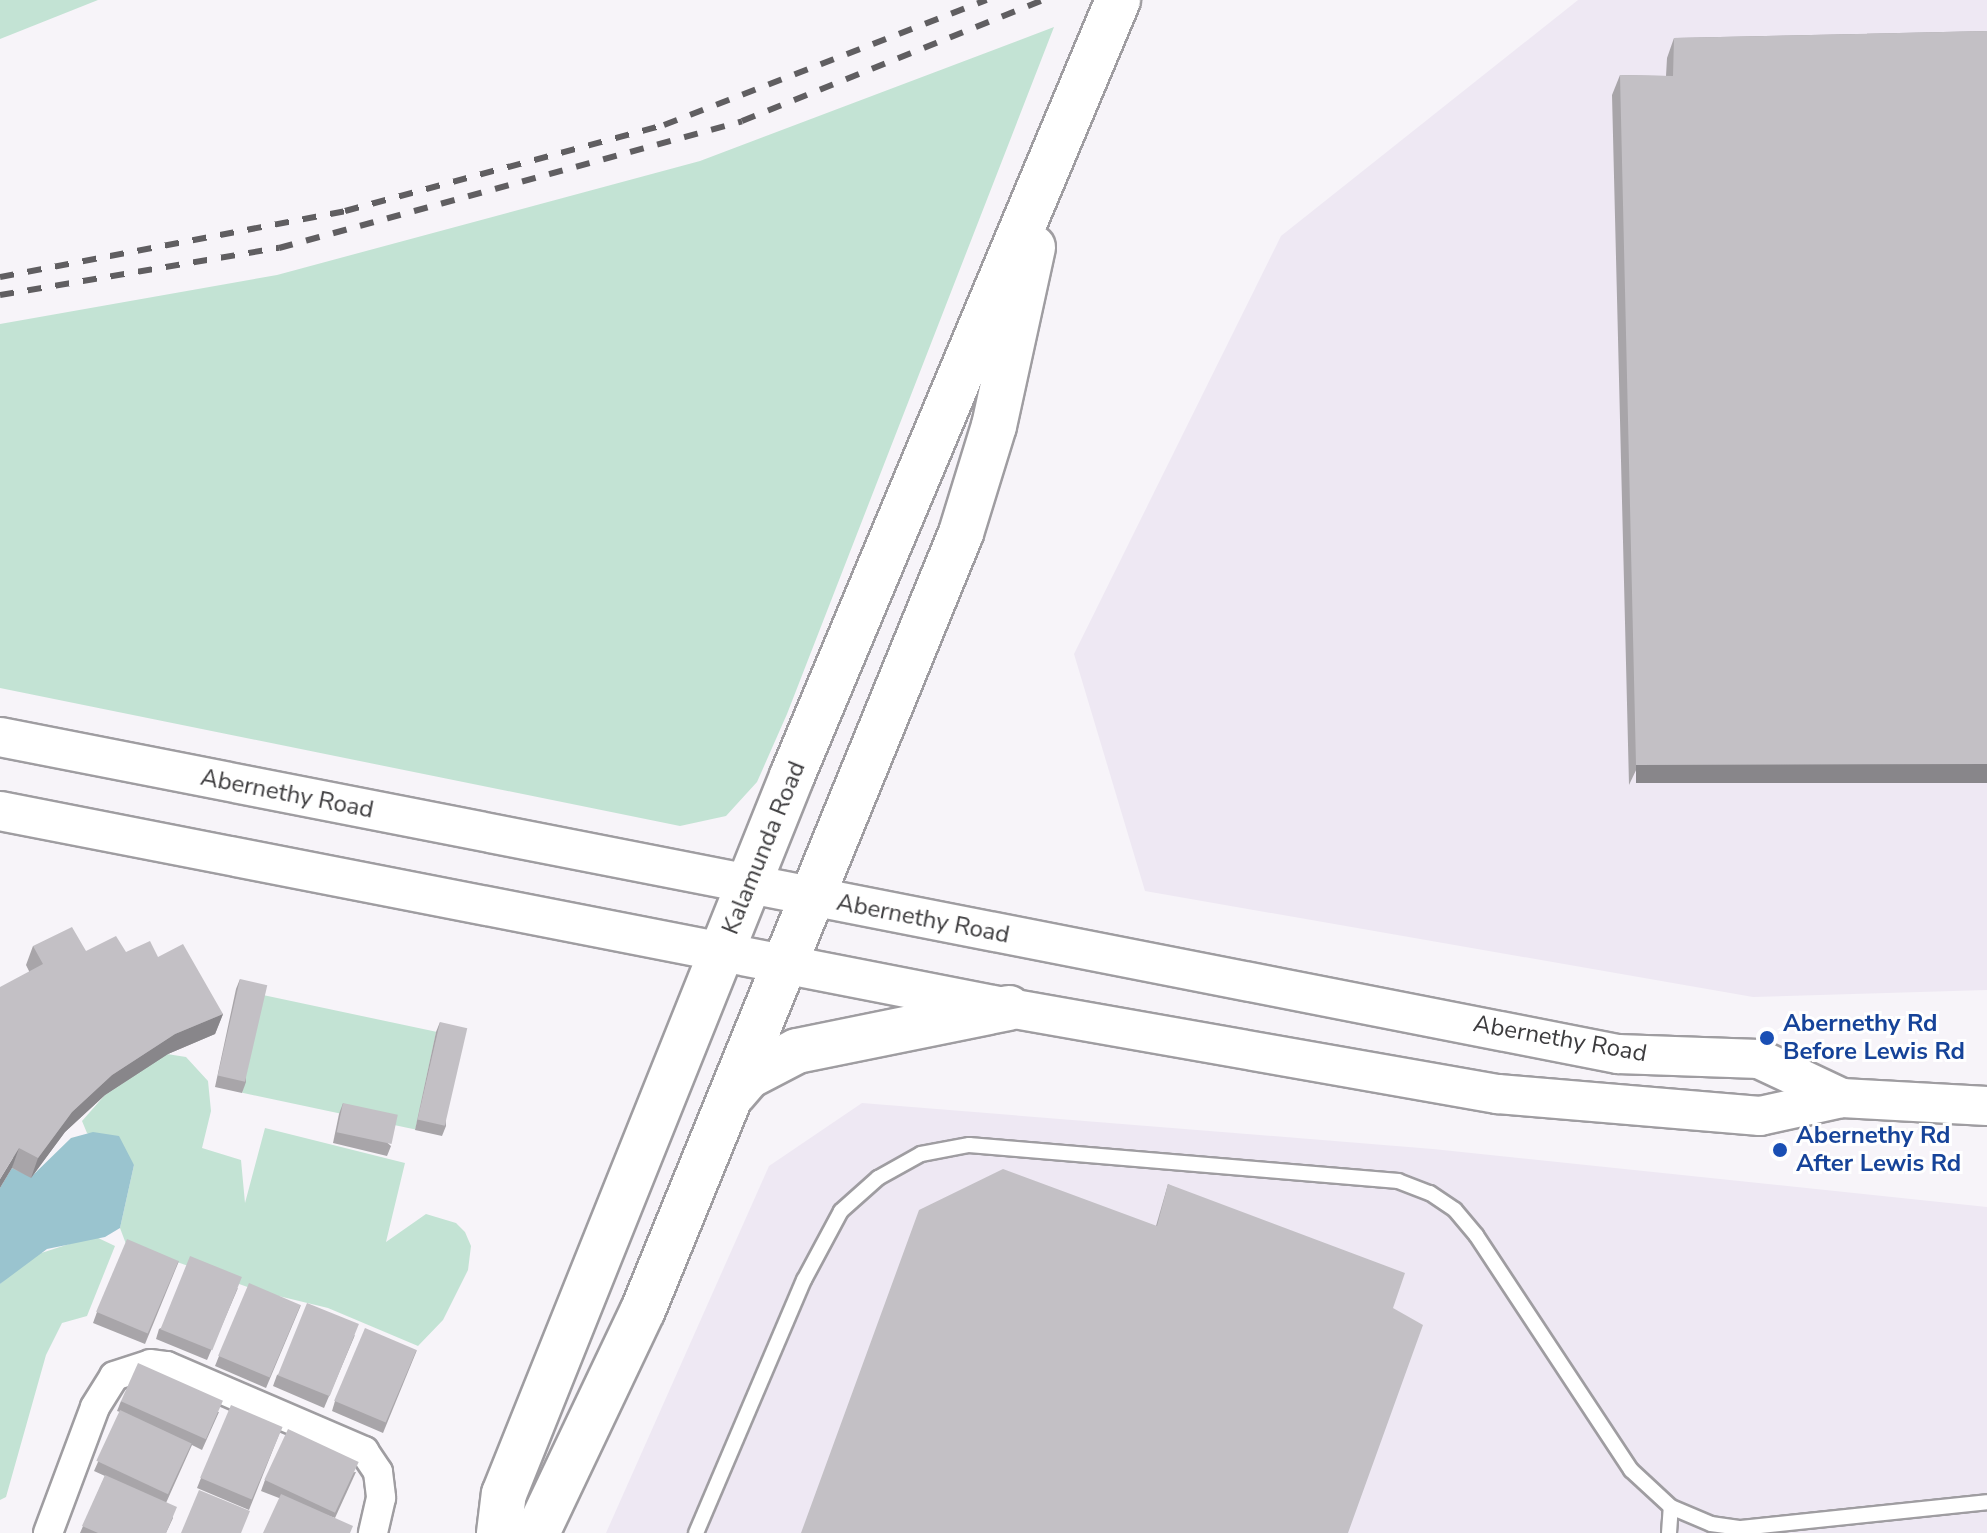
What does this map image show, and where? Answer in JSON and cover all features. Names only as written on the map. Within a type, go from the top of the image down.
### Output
[{"type":"main road","name":"Kalamunda Road","points":[[499,1533],[504,1494],[792,776],[980,319],[1050,171],[1118,0]]},
{"type":"main road","name":"Kalamunda Road","points":[[537,1533],[643,1310],[961,533],[994,426],[1050,171]]},
{"type":"main road","name":"Abernethy Road","points":[[0,737],[1618,1054],[1759,1059],[1842,1098]]},
{"type":"main road","name":"Abernethy Road","points":[[0,811],[1009,1008],[1498,1094],[1760,1116],[1842,1098],[1987,1106]]},
{"type":"main road","points":[[730,1097],[749,1076],[797,1051],[1009,1008]]},
{"type":"street","points":[[48,1533],[107,1387],[131,1367],[150,1364],[167,1366],[364,1451],[378,1472],[381,1498],[373,1533]]},
{"type":"lane","points":[[696,1533],[804,1280],[841,1211],[878,1178],[921,1154],[969,1145],[1398,1181],[1430,1193],[1455,1210],[1476,1235],[1631,1470],[1671,1507],[1711,1524],[1741,1528],[1987,1502]]},
{"type":"lane","points":[[1669,1533],[1671,1507]]},
{"type":"shaded area","points":[[1578,0],[1987,0],[1987,990],[1753,997],[1145,891],[1074,654],[1281,236]]},
{"type":"shaded area","points":[[862,1103],[1433,1149],[1987,1207],[1987,1533],[606,1533],[769,1166]]},
{"type":"green space","points":[[0,0],[98,0],[0,39]]},
{"type":"green space","points":[[1054,27],[787,714],[757,782],[726,816],[680,826],[0,688],[0,324],[277,275],[700,161]]},
{"type":"green space","points":[[263,995],[436,1032],[415,1130],[242,1093]]},
{"type":"green space","points":[[167,1054],[186,1057],[208,1081],[211,1111],[202,1148],[241,1160],[245,1203],[265,1128],[405,1163],[386,1242],[426,1214],[456,1223],[465,1232],[471,1246],[468,1270],[443,1320],[418,1346],[328,1308],[262,1292],[126,1244],[120,1228],[134,1165],[87,1133],[82,1121],[105,1095]]},
{"type":"green space","points":[[94,1236],[115,1246],[87,1316],[62,1323],[46,1355],[6,1497],[0,1500],[0,1284],[32,1256]]},
{"type":"water","points":[[93,1132],[119,1136],[134,1165],[120,1228],[105,1237],[47,1249],[0,1284],[0,1188],[12,1168],[31,1177],[71,1138]]},
{"type":"building","points":[[1987,31],[1987,764],[1636,765],[1620,75],[1673,76],[1674,38]]},
{"type":"building","points":[[72,927],[86,951],[116,936],[126,952],[150,941],[158,957],[183,944],[223,1014],[175,1034],[112,1075],[72,1112],[38,1158],[19,1148],[0,1179],[0,987],[43,964],[33,946]]},
{"type":"building","points":[[240,979],[267,985],[245,1082],[218,1075]]},
{"type":"building","points":[[440,1022],[467,1028],[445,1126],[418,1119]]},
{"type":"building","points":[[343,1103],[398,1115],[392,1144],[337,1132]]},
{"type":"building","points":[[1003,1169],[1157,1226],[1168,1184],[1405,1273],[1393,1308],[1423,1325],[1348,1533],[801,1533],[919,1210]]},
{"type":"building","points":[[127,1239],[179,1261],[148,1334],[96,1312]]},
{"type":"building","points":[[190,1256],[242,1277],[212,1350],[160,1329]]},
{"type":"building","points":[[249,1283],[301,1305],[270,1378],[218,1356]]},
{"type":"building","points":[[307,1303],[359,1324],[330,1396],[278,1375]]},
{"type":"building","points":[[365,1328],[417,1350],[386,1423],[334,1401]]},
{"type":"building","points":[[138,1363],[223,1401],[206,1439],[121,1401]]},
{"type":"building","points":[[231,1405],[283,1427],[252,1500],[200,1478]]},
{"type":"building","points":[[120,1410],[192,1443],[168,1494],[96,1461]]},
{"type":"building","points":[[288,1429],[359,1462],[335,1513],[264,1480]]},
{"type":"building","points":[[105,1475],[177,1507],[166,1533],[98,1533],[82,1526]]},
{"type":"building","points":[[199,1490],[250,1511],[241,1533],[181,1533]]},
{"type":"building","points":[[281,1494],[353,1526],[350,1533],[263,1533]]},
{"type":"railway","points":[[0,277],[345,211],[664,125],[987,0]]},
{"type":"railway","points":[[0,295],[279,248],[742,121],[1043,0]]},
{"type":"place","name":"Abernethy Rd Before Lewis Rd","points":[[1767,1038]]},
{"type":"place","name":"Abernethy Rd After Lewis Rd","points":[[1780,1150]]}]
